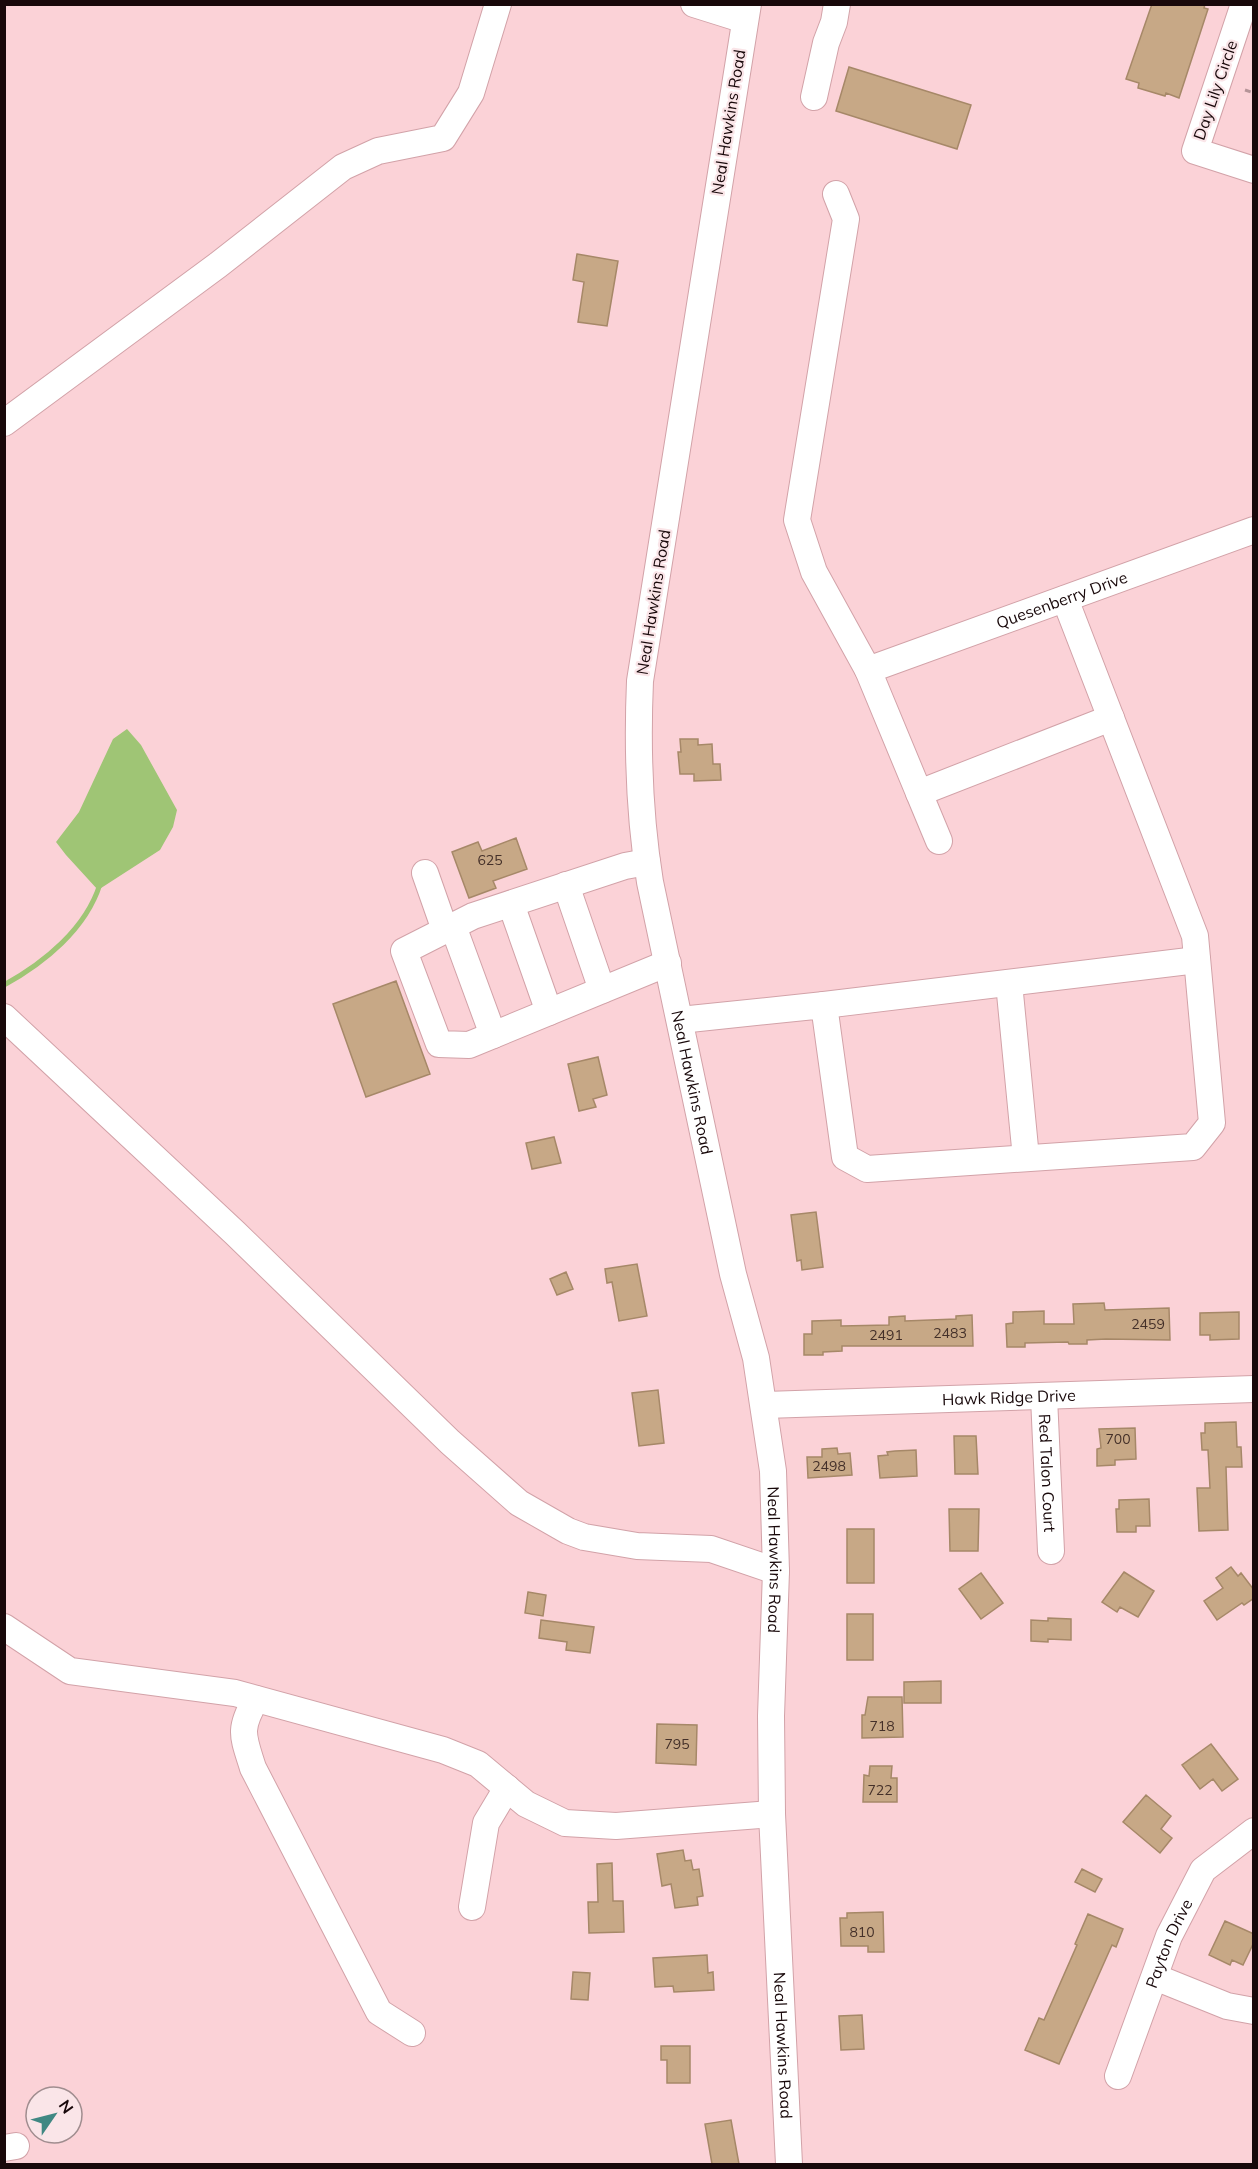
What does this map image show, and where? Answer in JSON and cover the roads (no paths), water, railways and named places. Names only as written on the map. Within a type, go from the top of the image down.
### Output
[{"type":"street","points":[[4,423],[218,264],[343,166],[378,151],[443,138],[471,93],[498,4]]},
{"type":"street","points":[[694,4],[746,12]]},
{"type":"street","points":[[814,97],[837,4]]},
{"type":"street","name":"Day Lily Circle","points":[[1244,4],[1195,151],[1254,170]]},
{"type":"street","name":"Neal Hawkins Road","points":[[746,12],[640,681],[638,766],[643,840],[647,862],[733,1274],[756,1358],[765,1405],[773,1471],[776,1571],[771,1716],[772,1814],[789,2164]]},
{"type":"street","points":[[836,194],[846,219],[797,519],[814,572],[868,670],[939,842]]},
{"type":"street","name":"Quesenberry Drive","points":[[868,670],[1254,530]]},
{"type":"street","points":[[824,1005],[845,1157],[867,1169],[1192,1147],[1212,1123],[1195,936],[1065,598]]},
{"type":"street","points":[[919,793],[1111,718]]},
{"type":"street","points":[[647,862],[625,866],[473,916],[404,951],[439,1044],[469,1045],[668,963]]},
{"type":"street","points":[[425,873],[493,1035]]},
{"type":"street","points":[[566,885],[602,990]]},
{"type":"street","points":[[511,904],[549,1012]]},
{"type":"street","points":[[680,1020],[1197,960]]},
{"type":"street","points":[[1009,983],[1026,1158]]},
{"type":"street","points":[[4,1017],[235,1233],[450,1442],[519,1503],[568,1532],[584,1537],[637,1546],[711,1549],[776,1571]]},
{"type":"street","name":"Hawk Ridge Drive","points":[[765,1405],[1254,1389]]},
{"type":"street","name":"Red Talon Court","points":[[1044,1396],[1051,1551]]},
{"type":"street","points":[[4,1627],[70,1671],[235,1693],[443,1750],[478,1764],[526,1804],[565,1823],[616,1826],[772,1814]]},
{"type":"street","points":[[256,1699],[245,1719],[244,1737],[253,1768],[379,2012],[412,2033]]},
{"type":"street","points":[[472,1907],[486,1823],[507,1788]]},
{"type":"street","name":"Payton Drive","points":[[1118,2076],[1169,1936],[1203,1870],[1254,1832]]},
{"type":"street","points":[[1155,1977],[1227,2006],[1254,2011]]},
{"type":"waterway","points":[[4,985],[34,966],[62,943],[85,916],[100,884]]}]
